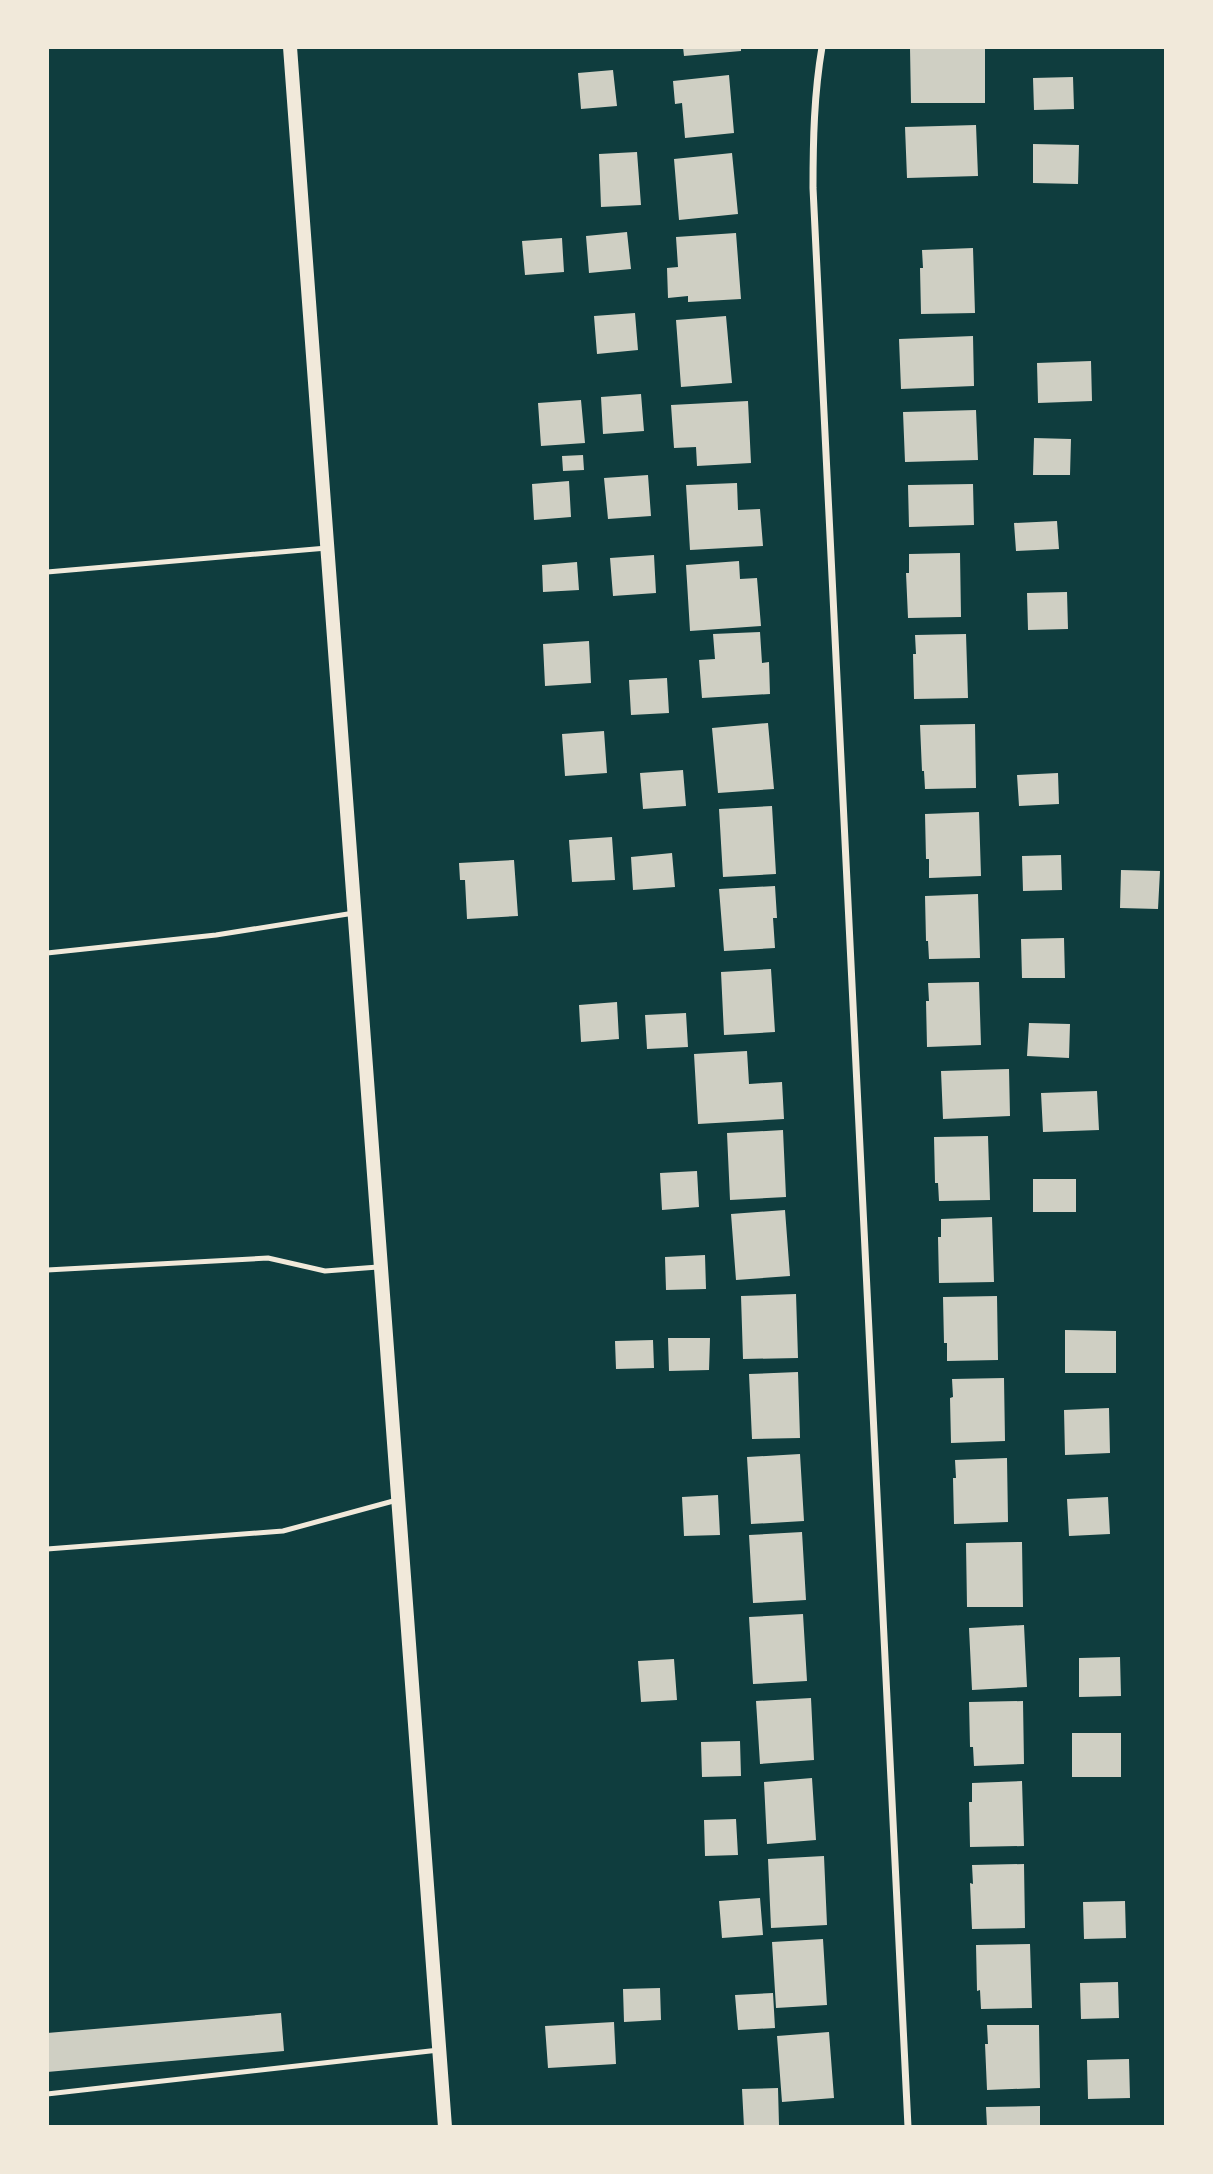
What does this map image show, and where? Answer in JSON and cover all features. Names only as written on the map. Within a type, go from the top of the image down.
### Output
[{"type":"main road","points":[[290,47],[445,2127]]},
{"type":"street","points":[[822,47],[817,75],[813,136],[814,202],[908,2127]]},
{"type":"lane","points":[[47,572],[327,548]]},
{"type":"lane","points":[[47,953],[216,934],[354,913]]},
{"type":"lane","points":[[47,1270],[268,1258],[325,1271],[380,1267]]},
{"type":"lane","points":[[47,1549],[283,1531],[397,1500]]},
{"type":"lane","points":[[47,2094],[439,2050]]},
{"type":"building","points":[[683,47],[741,47],[741,51],[684,56]]},
{"type":"building","points":[[910,48],[985,48],[985,103],[911,103]]},
{"type":"building","points":[[613,70],[617,106],[581,109],[578,73]]},
{"type":"building","points":[[729,75],[734,133],[685,138],[682,103],[675,104],[673,81]]},
{"type":"building","points":[[1073,77],[1074,109],[1034,110],[1033,78]]},
{"type":"building","points":[[976,125],[978,176],[907,178],[905,127]]},
{"type":"building","points":[[1033,144],[1079,145],[1078,184],[1033,183]]},
{"type":"building","points":[[637,152],[641,205],[601,207],[599,154]]},
{"type":"building","points":[[732,153],[738,214],[679,220],[674,159]]},
{"type":"building","points":[[627,232],[631,269],[589,273],[586,236]]},
{"type":"building","points":[[736,233],[741,299],[688,302],[688,296],[668,298],[667,268],[678,267],[676,237]]},
{"type":"building","points":[[562,238],[564,272],[525,275],[522,241]]},
{"type":"building","points":[[973,248],[975,313],[921,314],[922,250]]},
{"type":"building","points":[[635,313],[638,350],[597,354],[594,316]]},
{"type":"building","points":[[726,316],[732,383],[681,387],[676,320]]},
{"type":"building","points":[[973,336],[974,386],[901,389],[899,339]]},
{"type":"building","points":[[1091,361],[1092,401],[1038,403],[1037,363]]},
{"type":"building","points":[[641,394],[644,431],[603,434],[601,397]]},
{"type":"building","points":[[581,400],[585,443],[541,446],[538,403]]},
{"type":"building","points":[[748,401],[751,463],[697,466],[696,447],[674,448],[671,405]]},
{"type":"building","points":[[976,410],[978,460],[905,462],[903,412]]},
{"type":"building","points":[[1034,438],[1071,439],[1070,475],[1033,475]]},
{"type":"building","points":[[583,455],[584,470],[563,471],[562,456]]},
{"type":"building","points":[[648,475],[651,516],[608,519],[604,478]]},
{"type":"building","points":[[569,481],[571,517],[534,520],[532,484]]},
{"type":"building","points":[[737,483],[738,510],[760,509],[763,546],[690,550],[686,485]]},
{"type":"building","points":[[973,484],[974,525],[909,527],[908,485]]},
{"type":"building","points":[[1057,521],[1059,549],[1016,551],[1014,523]]},
{"type":"building","points":[[960,553],[961,617],[908,618],[906,573],[909,573],[909,554]]},
{"type":"building","points":[[654,555],[656,593],[613,596],[610,558]]},
{"type":"building","points":[[739,561],[740,579],[757,578],[761,626],[690,631],[686,565]]},
{"type":"building","points":[[577,562],[579,590],[543,592],[542,565]]},
{"type":"building","points":[[1067,592],[1068,629],[1028,630],[1027,593]]},
{"type":"building","points":[[760,632],[762,663],[769,662],[770,694],[702,698],[699,660],[715,659],[713,634]]},
{"type":"building","points":[[966,634],[968,698],[914,699],[915,635]]},
{"type":"building","points":[[589,641],[591,683],[545,686],[543,644]]},
{"type":"building","points":[[667,678],[669,713],[631,715],[629,680]]},
{"type":"building","points":[[768,723],[774,789],[718,793],[712,728]]},
{"type":"building","points":[[975,724],[976,788],[925,789],[920,725]]},
{"type":"building","points":[[604,731],[607,773],[565,776],[562,734]]},
{"type":"building","points":[[683,770],[686,806],[643,809],[640,773]]},
{"type":"building","points":[[1058,773],[1059,804],[1019,806],[1017,775]]},
{"type":"building","points":[[772,806],[776,874],[723,877],[719,809]]},
{"type":"building","points":[[979,812],[981,876],[929,878],[925,814]]},
{"type":"building","points":[[612,837],[615,880],[572,882],[569,840]]},
{"type":"building","points":[[672,853],[675,887],[633,890],[631,857]]},
{"type":"building","points":[[1061,855],[1062,890],[1023,891],[1022,856]]},
{"type":"building","points":[[514,860],[518,916],[467,919],[465,880],[460,880],[459,863]]},
{"type":"building","points":[[1121,870],[1160,871],[1158,909],[1120,908]]},
{"type":"building","points":[[775,886],[775,948],[724,951],[719,889]]},
{"type":"building","points":[[978,894],[980,958],[929,959],[925,896]]},
{"type":"building","points":[[1064,938],[1065,978],[1022,978],[1021,939]]},
{"type":"building","points":[[771,969],[775,1032],[724,1035],[721,972]]},
{"type":"building","points":[[979,982],[981,1045],[927,1047],[928,983]]},
{"type":"building","points":[[617,1002],[619,1039],[581,1042],[579,1005]]},
{"type":"building","points":[[686,1013],[688,1047],[647,1049],[645,1015]]},
{"type":"building","points":[[1029,1023],[1070,1024],[1069,1058],[1027,1056]]},
{"type":"building","points":[[747,1051],[749,1084],[782,1082],[784,1119],[698,1124],[694,1054]]},
{"type":"building","points":[[1009,1069],[1010,1116],[943,1119],[941,1071]]},
{"type":"building","points":[[1097,1091],[1099,1130],[1043,1132],[1041,1093]]},
{"type":"building","points":[[783,1130],[786,1197],[730,1200],[727,1133]]},
{"type":"building","points":[[988,1136],[990,1200],[939,1201],[938,1183],[935,1183],[934,1137]]},
{"type":"building","points":[[697,1171],[699,1207],[662,1210],[660,1173]]},
{"type":"building","points":[[1033,1179],[1076,1179],[1076,1212],[1033,1212]]},
{"type":"building","points":[[785,1210],[790,1276],[736,1280],[731,1214]]},
{"type":"building","points":[[992,1217],[994,1282],[939,1283],[938,1237],[941,1237],[941,1219]]},
{"type":"building","points":[[705,1255],[706,1289],[666,1290],[665,1257]]},
{"type":"building","points":[[796,1294],[798,1358],[743,1359],[741,1296]]},
{"type":"building","points":[[997,1296],[998,1360],[947,1361],[943,1297]]},
{"type":"building","points":[[1065,1330],[1116,1331],[1116,1373],[1065,1373]]},
{"type":"building","points":[[668,1338],[710,1338],[709,1370],[669,1371]]},
{"type":"building","points":[[653,1340],[654,1368],[616,1369],[615,1341]]},
{"type":"building","points":[[798,1372],[800,1438],[752,1439],[749,1374]]},
{"type":"building","points":[[1004,1378],[1005,1441],[951,1443],[952,1379]]},
{"type":"building","points":[[1109,1408],[1110,1453],[1065,1455],[1064,1410]]},
{"type":"building","points":[[800,1454],[804,1521],[751,1524],[747,1457]]},
{"type":"building","points":[[1007,1458],[1008,1522],[954,1524],[955,1460]]},
{"type":"building","points":[[718,1495],[720,1535],[684,1536],[682,1497]]},
{"type":"building","points":[[1108,1497],[1110,1534],[1069,1536],[1067,1499]]},
{"type":"building","points":[[802,1532],[806,1600],[753,1603],[749,1535]]},
{"type":"building","points":[[1022,1542],[1023,1607],[967,1607],[966,1543]]},
{"type":"building","points":[[803,1614],[807,1681],[753,1684],[749,1617]]},
{"type":"building","points":[[1024,1625],[1027,1687],[972,1690],[969,1628]]},
{"type":"building","points":[[1120,1657],[1121,1696],[1079,1697],[1079,1658]]},
{"type":"building","points":[[674,1659],[677,1700],[641,1702],[638,1661]]},
{"type":"building","points":[[811,1698],[814,1760],[760,1764],[756,1701]]},
{"type":"building","points":[[1023,1701],[1024,1764],[974,1766],[973,1747],[970,1747],[969,1702]]},
{"type":"building","points":[[1072,1733],[1121,1733],[1121,1777],[1072,1777]]},
{"type":"building","points":[[740,1741],[741,1776],[702,1777],[701,1742]]},
{"type":"building","points":[[812,1778],[816,1840],[767,1844],[764,1782]]},
{"type":"building","points":[[1022,1781],[1024,1846],[970,1847],[969,1802],[972,1802],[972,1783]]},
{"type":"building","points":[[736,1819],[738,1855],[705,1856],[704,1820]]},
{"type":"building","points":[[824,1856],[827,1925],[771,1928],[768,1859]]},
{"type":"building","points":[[1024,1864],[1025,1928],[972,1929],[972,1865]]},
{"type":"building","points":[[760,1898],[763,1935],[722,1938],[719,1901]]},
{"type":"building","points":[[1125,1901],[1126,1938],[1084,1939],[1083,1902]]},
{"type":"building","points":[[823,1939],[827,2005],[776,2008],[772,1942]]},
{"type":"building","points":[[1030,1944],[1032,2008],[981,2009],[980,1990],[977,1991],[976,1945]]},
{"type":"building","points":[[1118,1982],[1119,2018],[1081,2019],[1080,1983]]},
{"type":"building","points":[[660,1988],[661,2020],[624,2022],[623,1989]]},
{"type":"building","points":[[773,1993],[775,2028],[738,2030],[735,1995]]},
{"type":"building","points":[[281,2013],[284,2051],[47,2072],[47,2033]]},
{"type":"building","points":[[614,2022],[616,2064],[548,2068],[545,2026]]},
{"type":"building","points":[[987,2025],[1039,2025],[1040,2088],[987,2090]]},
{"type":"building","points":[[829,2032],[834,2098],[782,2102],[777,2036]]},
{"type":"building","points":[[1129,2059],[1130,2098],[1088,2099],[1087,2060]]},
{"type":"building","points":[[778,2088],[779,2125],[744,2127],[742,2089]]},
{"type":"building","points":[[1040,2106],[1040,2127],[987,2127],[986,2107]]}]
